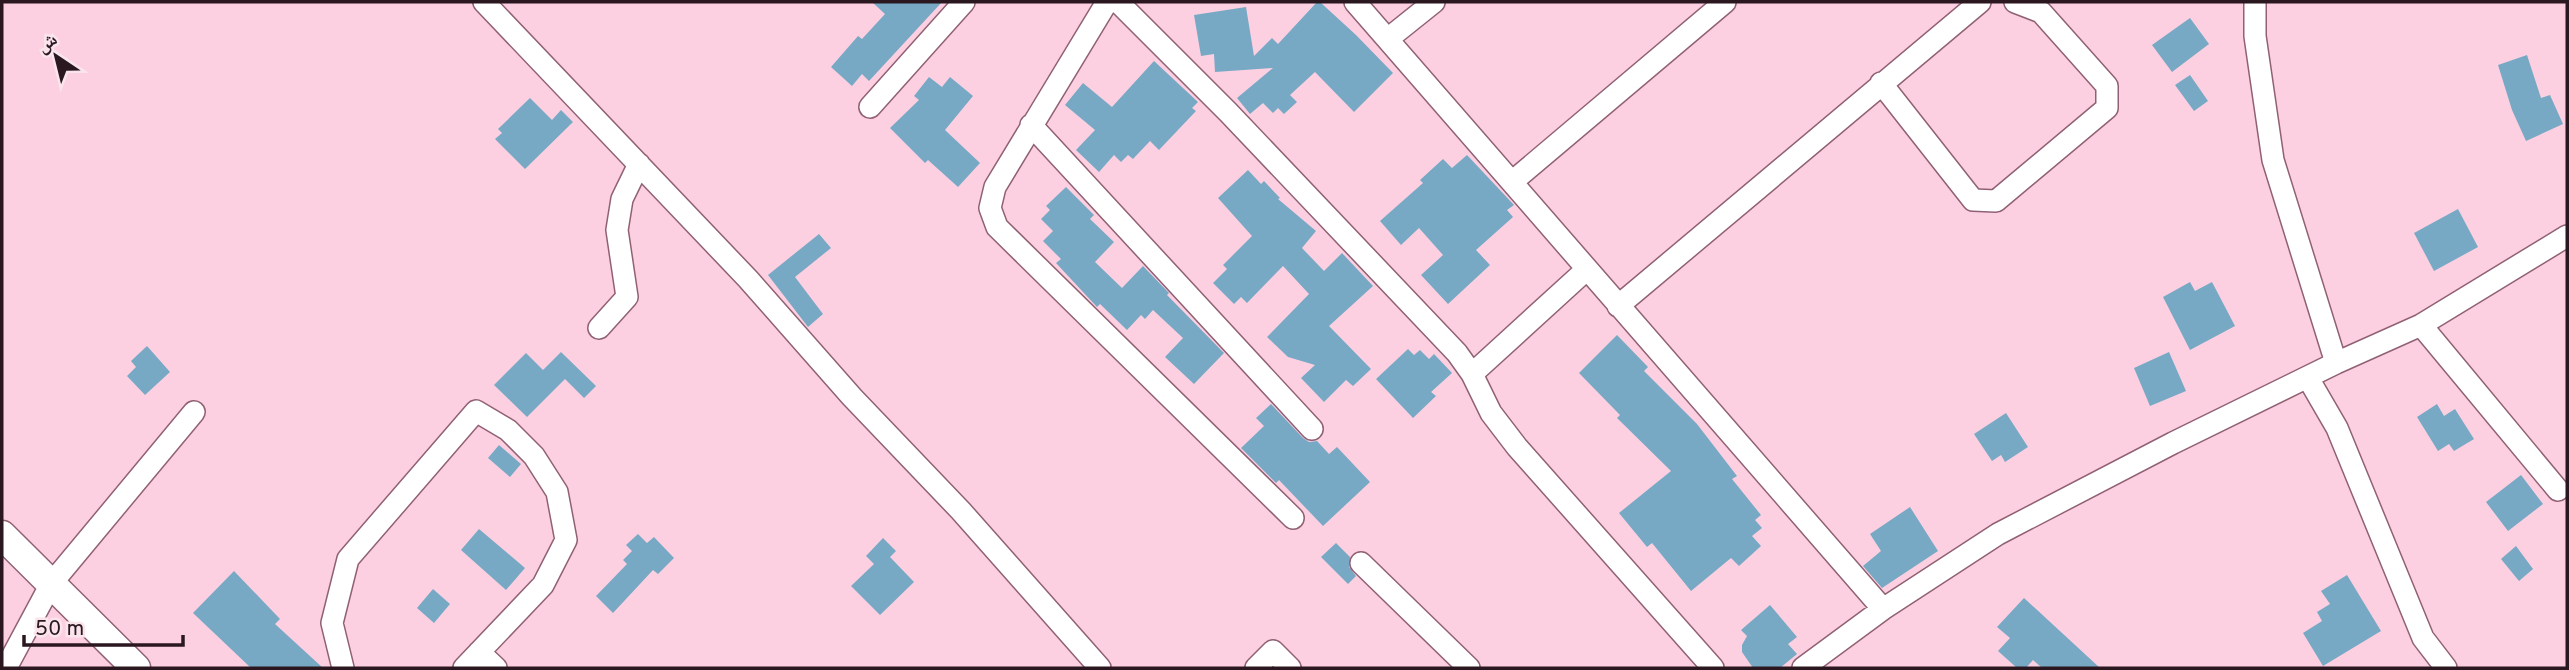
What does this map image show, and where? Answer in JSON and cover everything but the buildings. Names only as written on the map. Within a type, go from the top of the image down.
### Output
[{"type":"main road","points":[[2,535],[136,668]]},
{"type":"street","points":[[484,2],[748,279],[852,397],[961,511],[1100,668]]},
{"type":"street","points":[[870,107],[964,2]]},
{"type":"street","points":[[1107,2],[995,187],[990,208],[997,227],[1293,518]]},
{"type":"street","points":[[1118,2],[1238,122],[1457,353],[1472,374],[1491,414],[1517,447],[1713,668]]},
{"type":"street","points":[[1355,2],[1883,609]]},
{"type":"street","points":[[1389,38],[1434,2]]},
{"type":"street","points":[[1513,182],[1725,2]]},
{"type":"street","points":[[1618,306],[1980,2]]},
{"type":"street","points":[[1881,83],[1973,200],[1996,201],[2107,108],[2107,86],[2041,12],[2015,2]]},
{"type":"street","points":[[2255,2],[2255,36],[2273,160],[2336,363]]},
{"type":"street","points":[[1031,125],[1312,429]]},
{"type":"street","points":[[599,328],[627,297],[617,230],[622,199],[639,164]]},
{"type":"street","points":[[1803,668],[1883,609],[1998,534],[2173,443],[2336,363],[2421,325],[2567,236]]},
{"type":"street","points":[[1472,374],[1586,270]]},
{"type":"street","points":[[2421,325],[2558,490]]},
{"type":"street","points":[[2308,378],[2337,428],[2424,638],[2446,668]]},
{"type":"street","points":[[343,668],[332,623],[348,559],[476,411],[508,430],[534,456],[557,492],[566,540],[543,584],[464,668]]},
{"type":"street","points":[[6,668],[51,584],[194,412]]},
{"type":"street","points":[[1361,563],[1469,668]]},
{"type":"street","points":[[1256,668],[1273,651],[1290,668]]},
{"type":"street","points":[[479,652],[496,668]]}]
